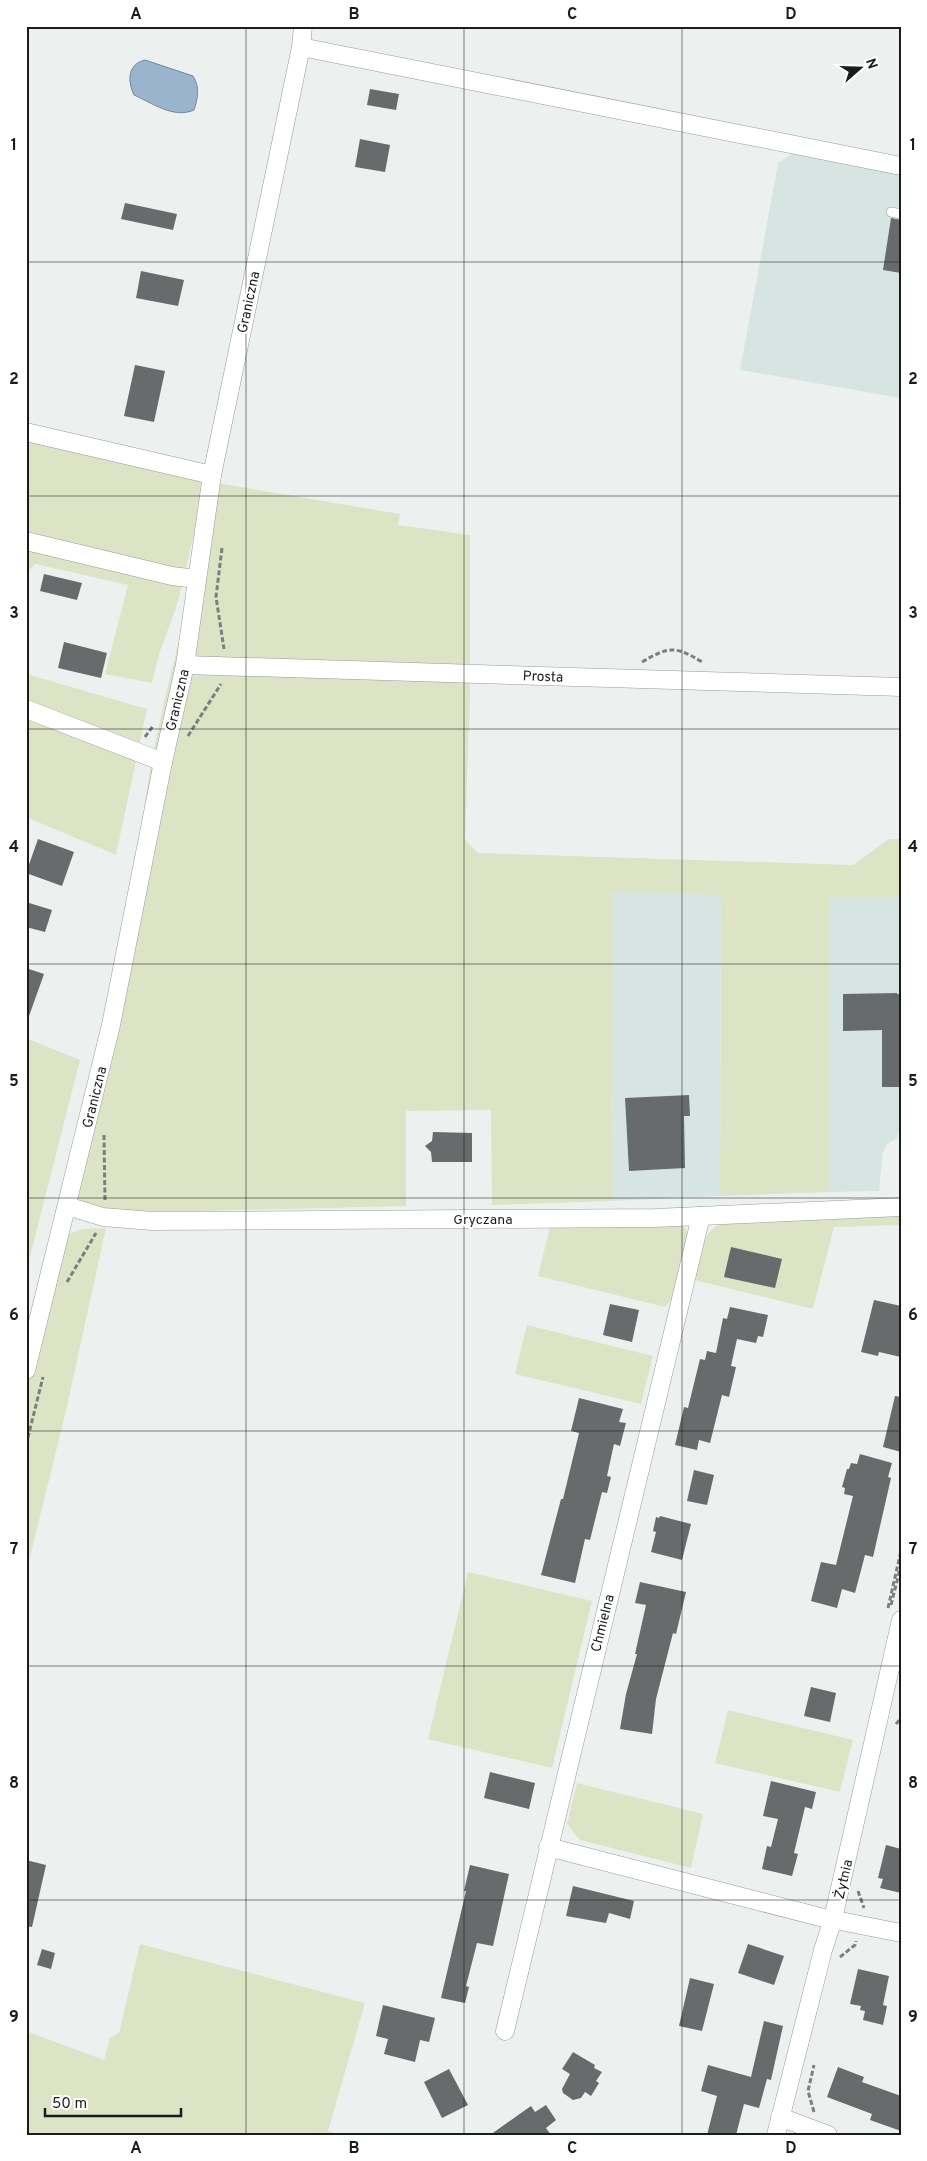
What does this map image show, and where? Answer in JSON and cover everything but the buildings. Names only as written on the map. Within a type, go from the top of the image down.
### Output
[{"type":"street","name":"Graniczna","points":[[26,1370],[112,1024],[163,762],[185,665],[212,475],[301,48],[303,26]]},
{"type":"street","points":[[301,48],[901,166]]},
{"type":"street","points":[[26,432],[212,475]]},
{"type":"street","points":[[26,540],[172,576],[197,579]]},
{"type":"street","name":"Prosta","points":[[185,665],[901,687]]},
{"type":"street","points":[[26,709],[163,762]]},
{"type":"street","name":"Gryczana","points":[[67,1206],[103,1218],[152,1221],[655,1218],[901,1206]]},
{"type":"street","name":"Chmielna","points":[[505,2031],[701,1216]]},
{"type":"street","name":"Żytnia","points":[[776,2135],[894,1688],[901,1620]]},
{"type":"street","points":[[548,1847],[833,1920],[901,1933]]},
{"type":"street","points":[[780,2117],[828,2135]]},
{"type":"lane","points":[[891,212],[901,214]]},
{"type":"shaded area","points":[[797,151],[901,171],[901,398],[740,370],[778,163]]},
{"type":"shaded area","points":[[610,892],[721,894],[720,1196],[612,1201]]},
{"type":"shaded area","points":[[830,897],[901,897],[901,1124],[897,1138],[887,1144],[883,1153],[879,1191],[830,1192]]},
{"type":"green space","points":[[26,437],[203,481],[205,488],[177,605],[159,654],[152,683],[105,674],[128,585],[35,564],[26,573]]},
{"type":"green space","points":[[217,483],[400,514],[398,525],[470,535],[470,695],[465,840],[478,853],[853,865],[889,839],[901,839],[901,897],[830,897],[830,1192],[720,1196],[721,895],[611,892],[612,1201],[492,1205],[491,1110],[406,1111],[406,1206],[198,1211],[80,1211],[71,1204],[139,843],[151,763]]},
{"type":"green space","points":[[26,671],[30,675],[147,709],[116,855],[26,817]]},
{"type":"green space","points":[[26,1038],[80,1060],[30,1257],[26,1255]]},
{"type":"green space","points":[[901,1214],[901,1225],[834,1227],[813,1309],[694,1280],[699,1256],[705,1240],[714,1228],[721,1224]]},
{"type":"green space","points":[[551,1223],[681,1226],[686,1229],[689,1238],[673,1298],[665,1307],[538,1276]]},
{"type":"green space","points":[[106,1228],[66,1411],[26,1573],[26,1368],[59,1242],[76,1231]]},
{"type":"green space","points":[[527,1325],[653,1356],[641,1404],[515,1374]]},
{"type":"green space","points":[[468,1572],[592,1601],[552,1768],[428,1739]]},
{"type":"green space","points":[[728,1710],[853,1740],[840,1792],[715,1763]]},
{"type":"green space","points":[[577,1783],[703,1814],[691,1868],[580,1840],[567,1824]]},
{"type":"green space","points":[[140,1944],[365,2003],[328,2131],[342,2135],[26,2135],[26,2031],[104,2060],[110,2038],[119,2033]]},
{"type":"water","points":[[145,60],[193,76],[197,84],[198,93],[194,110],[179,113],[163,109],[134,95],[130,84],[130,73],[135,65]]}]
